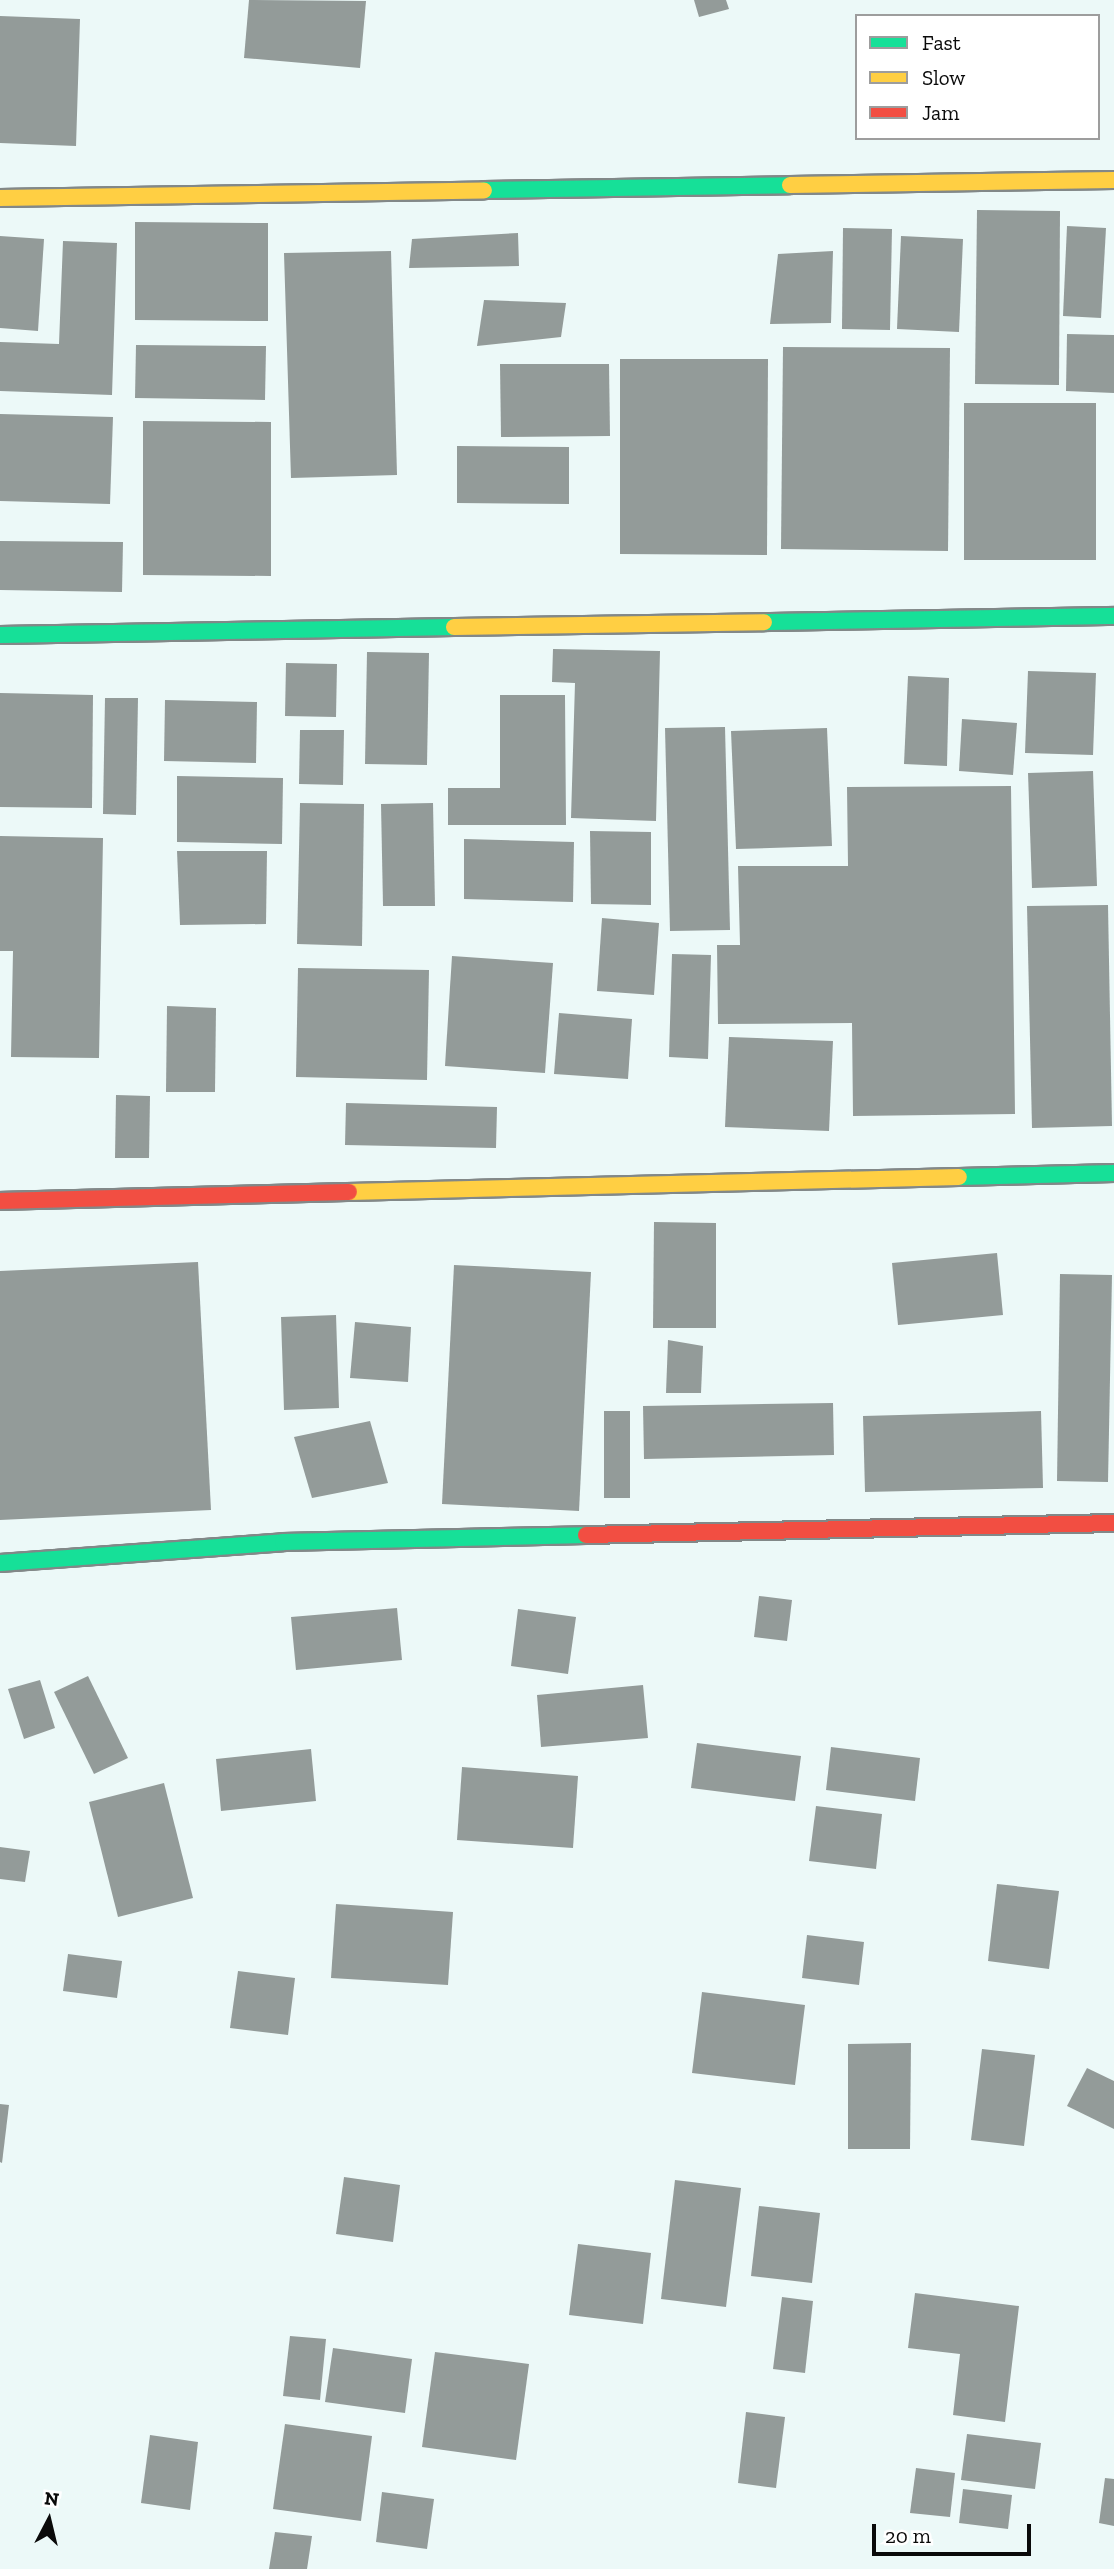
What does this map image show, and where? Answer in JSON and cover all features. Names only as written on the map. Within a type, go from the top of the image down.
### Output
[{"type":"street","points":[[0,198],[1114,180]]},
{"type":"street","points":[[0,635],[1114,616]]},
{"type":"street","points":[[0,1201],[1114,1173]]},
{"type":"street","points":[[0,1563],[283,1542],[1114,1523]]},
{"type":"building","points":[[249,0],[366,1],[360,68],[244,58]]},
{"type":"building","points":[[694,0],[726,0],[729,9],[699,17]]},
{"type":"building","points":[[0,16],[80,19],[76,146],[0,143]]},
{"type":"building","points":[[977,210],[1060,211],[1059,385],[975,384]]},
{"type":"building","points":[[135,222],[268,223],[268,321],[135,320]]},
{"type":"building","points":[[1067,226],[1106,228],[1101,318],[1063,316]]},
{"type":"building","points":[[843,228],[892,229],[890,330],[842,329]]},
{"type":"building","points":[[518,233],[519,266],[409,268],[412,239]]},
{"type":"building","points":[[0,236],[44,239],[38,331],[0,328]]},
{"type":"building","points":[[901,236],[963,239],[959,332],[897,329]]},
{"type":"building","points":[[63,241],[117,243],[112,395],[0,391],[0,342],[59,344]]},
{"type":"building","points":[[391,251],[397,475],[291,478],[284,253]]},
{"type":"building","points":[[833,251],[831,323],[770,324],[778,254]]},
{"type":"building","points":[[484,300],[566,303],[561,337],[477,346]]},
{"type":"building","points":[[1067,334],[1114,335],[1114,393],[1066,391]]},
{"type":"building","points":[[136,345],[266,346],[265,400],[135,398]]},
{"type":"building","points":[[783,347],[950,348],[948,551],[781,549]]},
{"type":"building","points":[[620,359],[768,359],[767,555],[620,554]]},
{"type":"building","points":[[500,364],[609,364],[610,436],[501,437]]},
{"type":"building","points":[[964,403],[1096,403],[1096,560],[964,560]]},
{"type":"building","points":[[0,414],[113,417],[110,504],[0,501]]},
{"type":"building","points":[[143,421],[271,422],[271,576],[143,575]]},
{"type":"building","points":[[457,446],[569,447],[569,504],[457,503]]},
{"type":"building","points":[[0,541],[123,542],[122,592],[0,590]]},
{"type":"building","points":[[553,649],[660,651],[656,821],[571,818],[575,683],[552,682]]},
{"type":"building","points":[[367,652],[429,653],[427,765],[365,764]]},
{"type":"building","points":[[286,663],[337,664],[336,717],[285,716]]},
{"type":"building","points":[[1028,671],[1096,673],[1093,755],[1025,753]]},
{"type":"building","points":[[908,676],[949,678],[947,766],[904,764]]},
{"type":"building","points":[[0,693],[93,695],[92,808],[0,807]]},
{"type":"building","points":[[500,695],[565,695],[566,825],[448,825],[448,788],[500,788]]},
{"type":"building","points":[[105,698],[138,698],[136,815],[103,814]]},
{"type":"building","points":[[165,700],[257,702],[256,763],[164,761]]},
{"type":"building","points":[[962,719],[1017,723],[1013,775],[959,771]]},
{"type":"building","points":[[725,727],[730,930],[670,931],[665,728]]},
{"type":"building","points":[[827,728],[832,846],[736,849],[731,731]]},
{"type":"building","points":[[300,730],[344,730],[343,785],[299,784]]},
{"type":"building","points":[[1093,771],[1097,886],[1032,888],[1028,773]]},
{"type":"building","points":[[177,776],[283,778],[282,844],[177,842]]},
{"type":"building","points":[[1011,786],[1015,1114],[853,1116],[852,1023],[718,1024],[717,945],[740,945],[738,866],[848,866],[847,787]]},
{"type":"building","points":[[300,803],[364,804],[362,946],[297,944]]},
{"type":"building","points":[[433,803],[435,906],[383,906],[381,804]]},
{"type":"building","points":[[590,831],[651,832],[651,905],[591,904]]},
{"type":"building","points":[[0,836],[103,838],[99,1058],[11,1057],[13,951],[0,951]]},
{"type":"building","points":[[464,839],[574,842],[573,902],[464,899]]},
{"type":"building","points":[[177,851],[267,851],[266,924],[180,925]]},
{"type":"building","points":[[1108,905],[1112,1126],[1032,1128],[1027,906]]},
{"type":"building","points":[[602,918],[659,923],[654,995],[597,991]]},
{"type":"building","points":[[672,954],[711,955],[708,1059],[669,1057]]},
{"type":"building","points":[[452,956],[553,963],[545,1073],[445,1066]]},
{"type":"building","points":[[298,968],[429,970],[427,1080],[296,1077]]},
{"type":"building","points":[[167,1006],[216,1008],[215,1092],[166,1092]]},
{"type":"building","points":[[559,1013],[632,1019],[628,1079],[554,1074]]},
{"type":"building","points":[[729,1037],[833,1041],[829,1131],[725,1127]]},
{"type":"building","points":[[116,1095],[150,1096],[149,1158],[115,1158]]},
{"type":"building","points":[[346,1103],[497,1107],[496,1148],[345,1145]]},
{"type":"building","points":[[654,1222],[716,1223],[716,1328],[653,1328]]},
{"type":"building","points":[[997,1253],[1003,1315],[898,1325],[892,1263]]},
{"type":"building","points":[[198,1262],[211,1510],[0,1520],[0,1271]]},
{"type":"building","points":[[454,1265],[591,1272],[579,1511],[442,1504]]},
{"type":"building","points":[[1060,1274],[1112,1275],[1108,1482],[1057,1481]]},
{"type":"building","points":[[336,1315],[339,1408],[284,1410],[281,1317]]},
{"type":"building","points":[[355,1322],[411,1327],[408,1382],[350,1378]]},
{"type":"building","points":[[668,1340],[703,1346],[701,1393],[666,1393]]},
{"type":"building","points":[[833,1403],[834,1455],[644,1459],[643,1406]]},
{"type":"building","points":[[604,1411],[630,1411],[630,1498],[604,1498]]},
{"type":"building","points":[[1041,1411],[1043,1488],[865,1492],[863,1416]]},
{"type":"building","points":[[370,1421],[388,1483],[312,1498],[294,1437]]},
{"type":"building","points":[[759,1596],[792,1600],[787,1641],[754,1637]]},
{"type":"building","points":[[397,1608],[402,1660],[296,1670],[291,1617]]},
{"type":"building","points":[[518,1609],[576,1617],[568,1674],[511,1666]]},
{"type":"building","points":[[88,1676],[128,1758],[94,1774],[54,1692]]},
{"type":"building","points":[[40,1680],[55,1728],[24,1739],[8,1689]]},
{"type":"building","points":[[643,1685],[648,1738],[541,1747],[537,1695]]},
{"type":"building","points":[[697,1743],[801,1756],[795,1801],[691,1788]]},
{"type":"building","points":[[831,1747],[920,1758],[915,1801],[826,1790]]},
{"type":"building","points":[[311,1749],[316,1801],[221,1811],[216,1759]]},
{"type":"building","points":[[462,1767],[578,1776],[573,1848],[457,1840]]},
{"type":"building","points":[[164,1783],[193,1898],[118,1917],[89,1802]]},
{"type":"building","points":[[816,1806],[882,1814],[876,1869],[809,1861]]},
{"type":"building","points":[[0,1847],[30,1851],[25,1882],[0,1879]]},
{"type":"building","points":[[997,1884],[1059,1891],[1049,1969],[988,1961]]},
{"type":"building","points":[[336,1904],[453,1912],[448,1985],[331,1978]]},
{"type":"building","points":[[807,1935],[864,1942],[859,1985],[802,1978]]},
{"type":"building","points":[[68,1954],[122,1961],[117,1998],[63,1991]]},
{"type":"building","points":[[238,1971],[295,1978],[288,2035],[230,2028]]},
{"type":"building","points":[[702,1992],[805,2005],[795,2085],[692,2073]]},
{"type":"building","points":[[911,2043],[910,2149],[848,2149],[848,2044]]},
{"type":"building","points":[[982,2049],[1035,2055],[1024,2146],[971,2140]]},
{"type":"building","points":[[1087,2068],[1114,2081],[1114,2129],[1067,2106]]},
{"type":"building","points":[[0,2104],[9,2105],[2,2163],[0,2162]]},
{"type":"building","points":[[344,2177],[400,2185],[393,2242],[336,2234]]},
{"type":"building","points":[[675,2180],[741,2188],[726,2307],[661,2299]]},
{"type":"building","points":[[759,2206],[820,2213],[812,2283],[751,2276]]},
{"type":"building","points":[[578,2244],[651,2253],[643,2324],[569,2315]]},
{"type":"building","points":[[915,2293],[1019,2306],[1005,2422],[953,2415],[960,2354],[908,2348]]},
{"type":"building","points":[[782,2297],[813,2301],[805,2373],[773,2369]]},
{"type":"building","points":[[290,2336],[326,2339],[320,2400],[283,2396]]},
{"type":"building","points":[[333,2348],[412,2359],[405,2413],[325,2402]]},
{"type":"building","points":[[435,2352],[529,2364],[516,2460],[422,2447]]},
{"type":"building","points":[[746,2412],[785,2417],[776,2488],[738,2483]]},
{"type":"building","points":[[285,2424],[372,2436],[361,2521],[273,2509]]},
{"type":"building","points":[[967,2434],[1041,2443],[1035,2489],[961,2480]]},
{"type":"building","points":[[150,2435],[198,2442],[190,2510],[141,2503]]},
{"type":"building","points":[[916,2468],[955,2473],[950,2517],[910,2513]]},
{"type":"building","points":[[1105,2478],[1114,2479],[1114,2526],[1099,2523]]},
{"type":"building","points":[[963,2489],[1012,2495],[1008,2529],[959,2523]]},
{"type":"building","points":[[382,2492],[434,2499],[427,2549],[376,2542]]},
{"type":"building","points":[[275,2532],[312,2536],[307,2569],[269,2569]]},
{"type":"traffic: fast","points":[[484,190],[790,185]]},
{"type":"traffic: fast","points":[[764,622],[1114,616]]},
{"type":"traffic: fast","points":[[0,635],[454,627]]},
{"type":"traffic: fast","points":[[959,1177],[1114,1173]]},
{"type":"traffic: fast","points":[[0,1563],[283,1542],[586,1535]]},
{"type":"traffic: slow","points":[[790,185],[1114,180]]},
{"type":"traffic: slow","points":[[0,198],[484,190]]},
{"type":"traffic: slow","points":[[454,627],[764,622]]},
{"type":"traffic: slow","points":[[349,1192],[959,1177]]},
{"type":"traffic: jam","points":[[0,1201],[349,1192]]},
{"type":"traffic: jam","points":[[586,1535],[1114,1523]]}]
